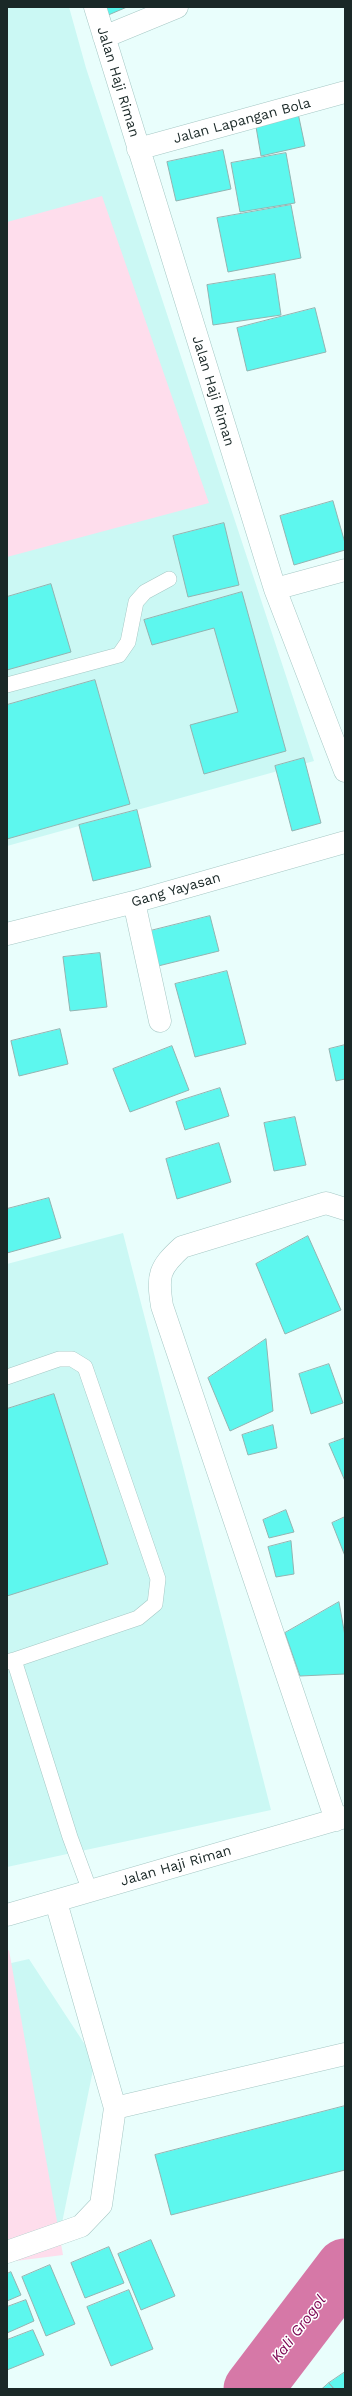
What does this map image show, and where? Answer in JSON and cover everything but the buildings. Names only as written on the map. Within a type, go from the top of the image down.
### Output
[{"type":"street","name":"Jalan Haji Riman","points":[[95,7],[275,589],[337,728],[345,771]]},
{"type":"street","points":[[104,36],[177,7]]},
{"type":"street","name":"Jalan Lapangan Bola","points":[[138,149],[345,92]]},
{"type":"street","points":[[275,589],[345,570]]},
{"type":"street","name":"Gang Yayasan","points":[[7,934],[134,902],[345,842]]},
{"type":"street","points":[[134,902],[160,1021]]},
{"type":"street","points":[[341,1819],[162,1306],[158,1283],[165,1262],[182,1247],[326,1203],[345,1209]]},
{"type":"street","name":"Jalan Haji Riman","points":[[7,1915],[341,1819]]},
{"type":"street","points":[[7,2252],[81,2226],[101,2205],[115,2108],[56,1902]]},
{"type":"street","points":[[115,2108],[345,2054]]},
{"type":"lane","points":[[7,685],[119,655],[128,642],[136,602],[146,592],[169,579]]},
{"type":"lane","points":[[7,1377],[59,1359],[72,1359],[85,1367],[158,1579],[155,1604],[138,1618],[10,1661],[90,1891]]},
{"type":"shaded area","points":[[7,7],[69,7],[86,68],[314,761],[7,846]]},
{"type":"shaded area","points":[[102,196],[209,503],[7,557],[7,222]]},
{"type":"shaded area","points":[[123,1233],[271,1810],[7,1867],[7,1264]]},
{"type":"shaded area","points":[[9,1950],[63,2255],[7,2262],[7,1951]]},
{"type":"shaded area","points":[[29,1959],[95,2060],[62,2223],[7,2225],[7,1964]]},
{"type":"waterway","name":"Kali Grogol","points":[[253,2389],[345,2268]]}]
